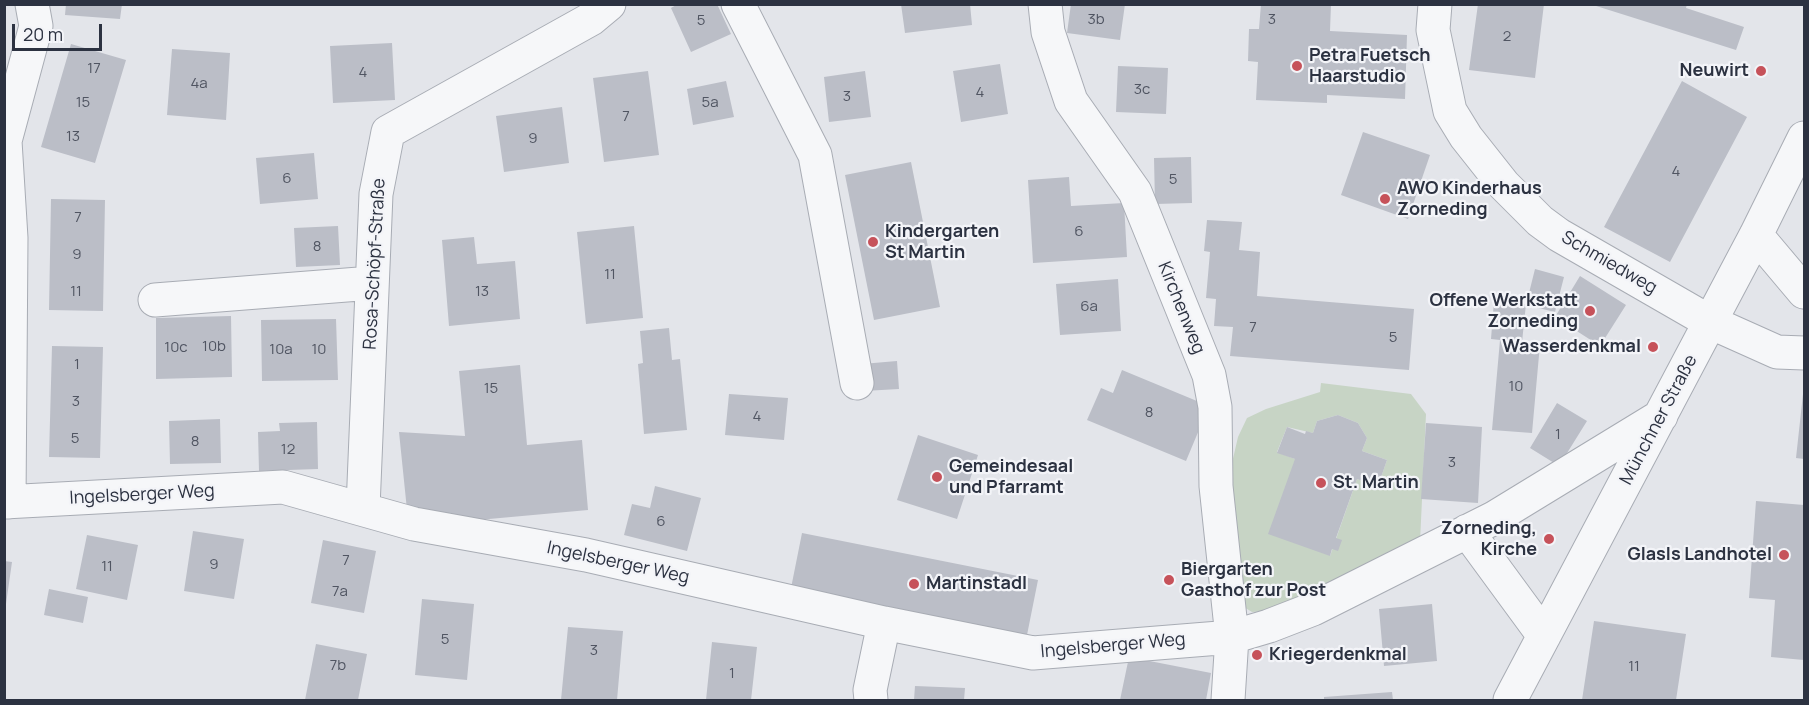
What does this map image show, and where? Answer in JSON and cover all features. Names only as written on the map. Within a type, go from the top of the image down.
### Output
[{"type":"street","points":[[7,502],[11,238],[5,141],[36,26],[32,4]]},
{"type":"street","name":"Rosa-Schöpf-Straße","points":[[363,508],[376,194],[388,132],[582,24],[609,4]]},
{"type":"street","points":[[738,4],[814,155],[857,383]]},
{"type":"street","name":"Kirchenweg","points":[[1045,4],[1048,32],[1071,101],[1135,192],[1209,375],[1215,407],[1216,486],[1232,637],[1228,700]]},
{"type":"street","name":"Schmiedweg","points":[[1434,4],[1433,30],[1450,111],[1466,137],[1504,185],[1559,235],[1710,322],[1777,352],[1804,353]]},
{"type":"street","name":"Münchner Straße","points":[[1510,700],[1756,235],[1804,138]]},
{"type":"street","points":[[1756,235],[1804,292]]},
{"type":"street","points":[[155,300],[372,283]]},
{"type":"street","name":"Ingelsberger Weg","points":[[7,502],[283,487],[414,524],[586,555],[884,623],[1033,653],[1103,638],[1232,637],[1269,626],[1313,609],[1467,531],[1661,416]]},
{"type":"street","points":[[1467,531],[1544,636]]},
{"type":"street","points":[[871,700],[870,690],[884,623]]},
{"type":"green space","points":[[1321,383],[1411,394],[1426,414],[1420,542],[1271,611],[1252,612],[1239,604],[1229,476],[1238,437],[1247,418],[1266,409],[1320,392]],"holes":[[[1338,415],[1358,423],[1367,438],[1362,451],[1387,460],[1378,486],[1357,479],[1330,556],[1295,459],[1277,452],[1287,427],[1313,433],[1317,421]]]},
{"type":"building","points":[[66,4],[122,4],[120,19],[65,15]]},
{"type":"building","points":[[678,4],[717,4],[731,34],[691,52],[671,8]]},
{"type":"building","points":[[901,4],[970,4],[972,25],[905,33]]},
{"type":"building","points":[[1071,4],[1125,4],[1120,40],[1067,33]]},
{"type":"building","points":[[1261,4],[1331,4],[1330,31],[1407,35],[1405,99],[1327,95],[1327,103],[1256,100],[1258,62],[1248,61],[1249,29],[1259,29]]},
{"type":"building","points":[[1478,4],[1544,4],[1535,78],[1469,70]]},
{"type":"building","points":[[1687,4],[1686,8],[1744,27],[1736,50],[1593,5]]},
{"type":"building","points":[[392,43],[395,100],[333,103],[330,46]]},
{"type":"building","points":[[71,44],[126,60],[95,163],[41,147]]},
{"type":"building","points":[[172,49],[230,53],[226,120],[167,115]]},
{"type":"building","points":[[1000,64],[1008,114],[961,122],[953,71]]},
{"type":"building","points":[[1118,66],[1168,68],[1166,114],[1116,112]]},
{"type":"building","points":[[648,71],[659,155],[604,162],[593,78]]},
{"type":"building","points":[[865,71],[871,117],[829,122],[824,77]]},
{"type":"building","points":[[726,81],[734,117],[693,125],[687,89]]},
{"type":"building","points":[[1682,81],[1747,117],[1670,262],[1604,227]]},
{"type":"building","points":[[562,107],[569,163],[504,172],[496,116]]},
{"type":"building","points":[[1363,132],[1430,155],[1408,219],[1341,195]]},
{"type":"building","points":[[314,153],[318,199],[260,204],[256,158]]},
{"type":"building","points":[[1191,157],[1192,203],[1155,204],[1154,158]]},
{"type":"building","points":[[911,162],[940,307],[874,320],[845,175]]},
{"type":"building","points":[[1069,177],[1071,206],[1124,203],[1127,257],[1033,263],[1028,180]]},
{"type":"building","points":[[51,199],[105,200],[103,311],[49,310]]},
{"type":"building","points":[[1207,220],[1242,222],[1239,250],[1260,252],[1257,296],[1414,309],[1409,370],[1230,356],[1233,327],[1214,326],[1216,299],[1206,298],[1210,252],[1204,251]]},
{"type":"building","points":[[338,226],[340,265],[296,267],[294,228]]},
{"type":"building","points":[[634,226],[643,318],[586,324],[577,232]]},
{"type":"building","points":[[474,237],[477,264],[515,261],[520,319],[449,326],[442,240]]},
{"type":"building","points":[[1535,269],[1564,277],[1555,312],[1526,305]]},
{"type":"building","name":"Offene Werkstatt Zorneding","points":[[1580,276],[1626,305],[1600,346],[1555,317]]},
{"type":"building","points":[[1118,279],[1121,331],[1060,335],[1056,284]]},
{"type":"building","points":[[1494,301],[1526,304],[1522,342],[1540,344],[1532,433],[1492,430],[1500,340],[1491,339]]},
{"type":"building","points":[[231,316],[232,377],[156,379],[156,318]]},
{"type":"building","points":[[336,319],[338,380],[262,381],[261,320]]},
{"type":"building","points":[[669,328],[672,360],[680,359],[687,430],[644,434],[638,364],[643,363],[640,331]]},
{"type":"building","points":[[52,346],[103,347],[100,458],[49,457]]},
{"type":"building","points":[[897,361],[899,389],[864,391],[862,364]]},
{"type":"building","points":[[520,365],[527,445],[582,440],[588,510],[478,520],[407,510],[399,432],[465,436],[459,371]]},
{"type":"building","points":[[1122,370],[1209,406],[1186,461],[1087,420],[1101,388],[1113,393]]},
{"type":"building","points":[[729,394],[788,398],[784,440],[725,435]]},
{"type":"building","points":[[1804,394],[1804,459],[1796,458]]},
{"type":"building","points":[[1557,403],[1587,421],[1559,466],[1530,448]]},
{"type":"building","name":"St. Martin","points":[[1338,415],[1358,423],[1367,438],[1362,451],[1387,460],[1378,486],[1357,479],[1336,538],[1342,540],[1338,551],[1332,549],[1330,556],[1268,534],[1295,459],[1277,453],[1287,427],[1305,434],[1306,431],[1313,433],[1317,421]]},
{"type":"building","points":[[220,419],[221,463],[170,464],[169,421]]},
{"type":"building","points":[[317,422],[318,469],[259,471],[258,432],[280,431],[279,423]]},
{"type":"building","points":[[1426,423],[1482,427],[1478,503],[1421,499]]},
{"type":"building","name":"Gemeindesaal und Pfarramt","points":[[918,435],[978,455],[957,519],[897,500]]},
{"type":"building","points":[[655,486],[701,498],[687,551],[624,535],[632,504],[650,508]]},
{"type":"building","points":[[1756,501],[1804,505],[1804,660],[1771,657],[1775,600],[1749,598]]},
{"type":"building","points":[[193,531],[244,539],[234,599],[184,591]]},
{"type":"building","name":"Martinstadl","points":[[802,533],[1038,580],[1027,635],[791,588]]},
{"type":"building","points":[[87,535],[138,545],[127,600],[76,589]]},
{"type":"building","points":[[323,540],[376,551],[364,613],[311,603]]},
{"type":"building","points":[[4,561],[12,562],[6,604],[4,604]]},
{"type":"building","points":[[49,589],[88,597],[83,623],[44,615]]},
{"type":"building","points":[[422,599],[474,604],[467,680],[415,675]]},
{"type":"building","points":[[1432,604],[1437,661],[1384,666],[1379,609]]},
{"type":"building","points":[[1594,621],[1686,634],[1676,700],[1582,700]]},
{"type":"building","points":[[568,627],[623,631],[617,700],[561,700]]},
{"type":"building","points":[[712,642],[757,647],[751,700],[706,700]]},
{"type":"building","points":[[316,644],[367,654],[358,700],[305,700]]},
{"type":"building","points":[[1129,657],[1211,673],[1206,700],[1120,700]]},
{"type":"building","points":[[915,686],[965,688],[964,700],[914,700]]},
{"type":"building","points":[[1392,692],[1393,700],[1324,700],[1324,697]]},
{"type":"place","name":"Petra Fuetsch Haarstudio","points":[[1297,66]]},
{"type":"place","name":"Neuwirt","points":[[1761,71]]},
{"type":"place","name":"AWO Kinderhaus Zorneding","points":[[1385,199]]},
{"type":"place","name":"Kindergarten St Martin","points":[[873,242]]},
{"type":"place","name":"Offene Werkstatt Zorneding","points":[[1590,311]]},
{"type":"place","name":"Wasserdenkmal","points":[[1653,347]]},
{"type":"place","name":"Gemeindesaal und Pfarramt","points":[[937,477]]},
{"type":"place","name":"St. Martin","points":[[1321,483]]},
{"type":"place","name":"Zorneding, Kirche","points":[[1549,539]]},
{"type":"place","name":"Glasls Landhotel","points":[[1784,555]]},
{"type":"place","name":"Biergarten Gasthof zur Post","points":[[1169,580]]},
{"type":"place","name":"Martinstadl","points":[[914,584]]},
{"type":"place","name":"Kriegerdenkmal","points":[[1257,655]]}]
